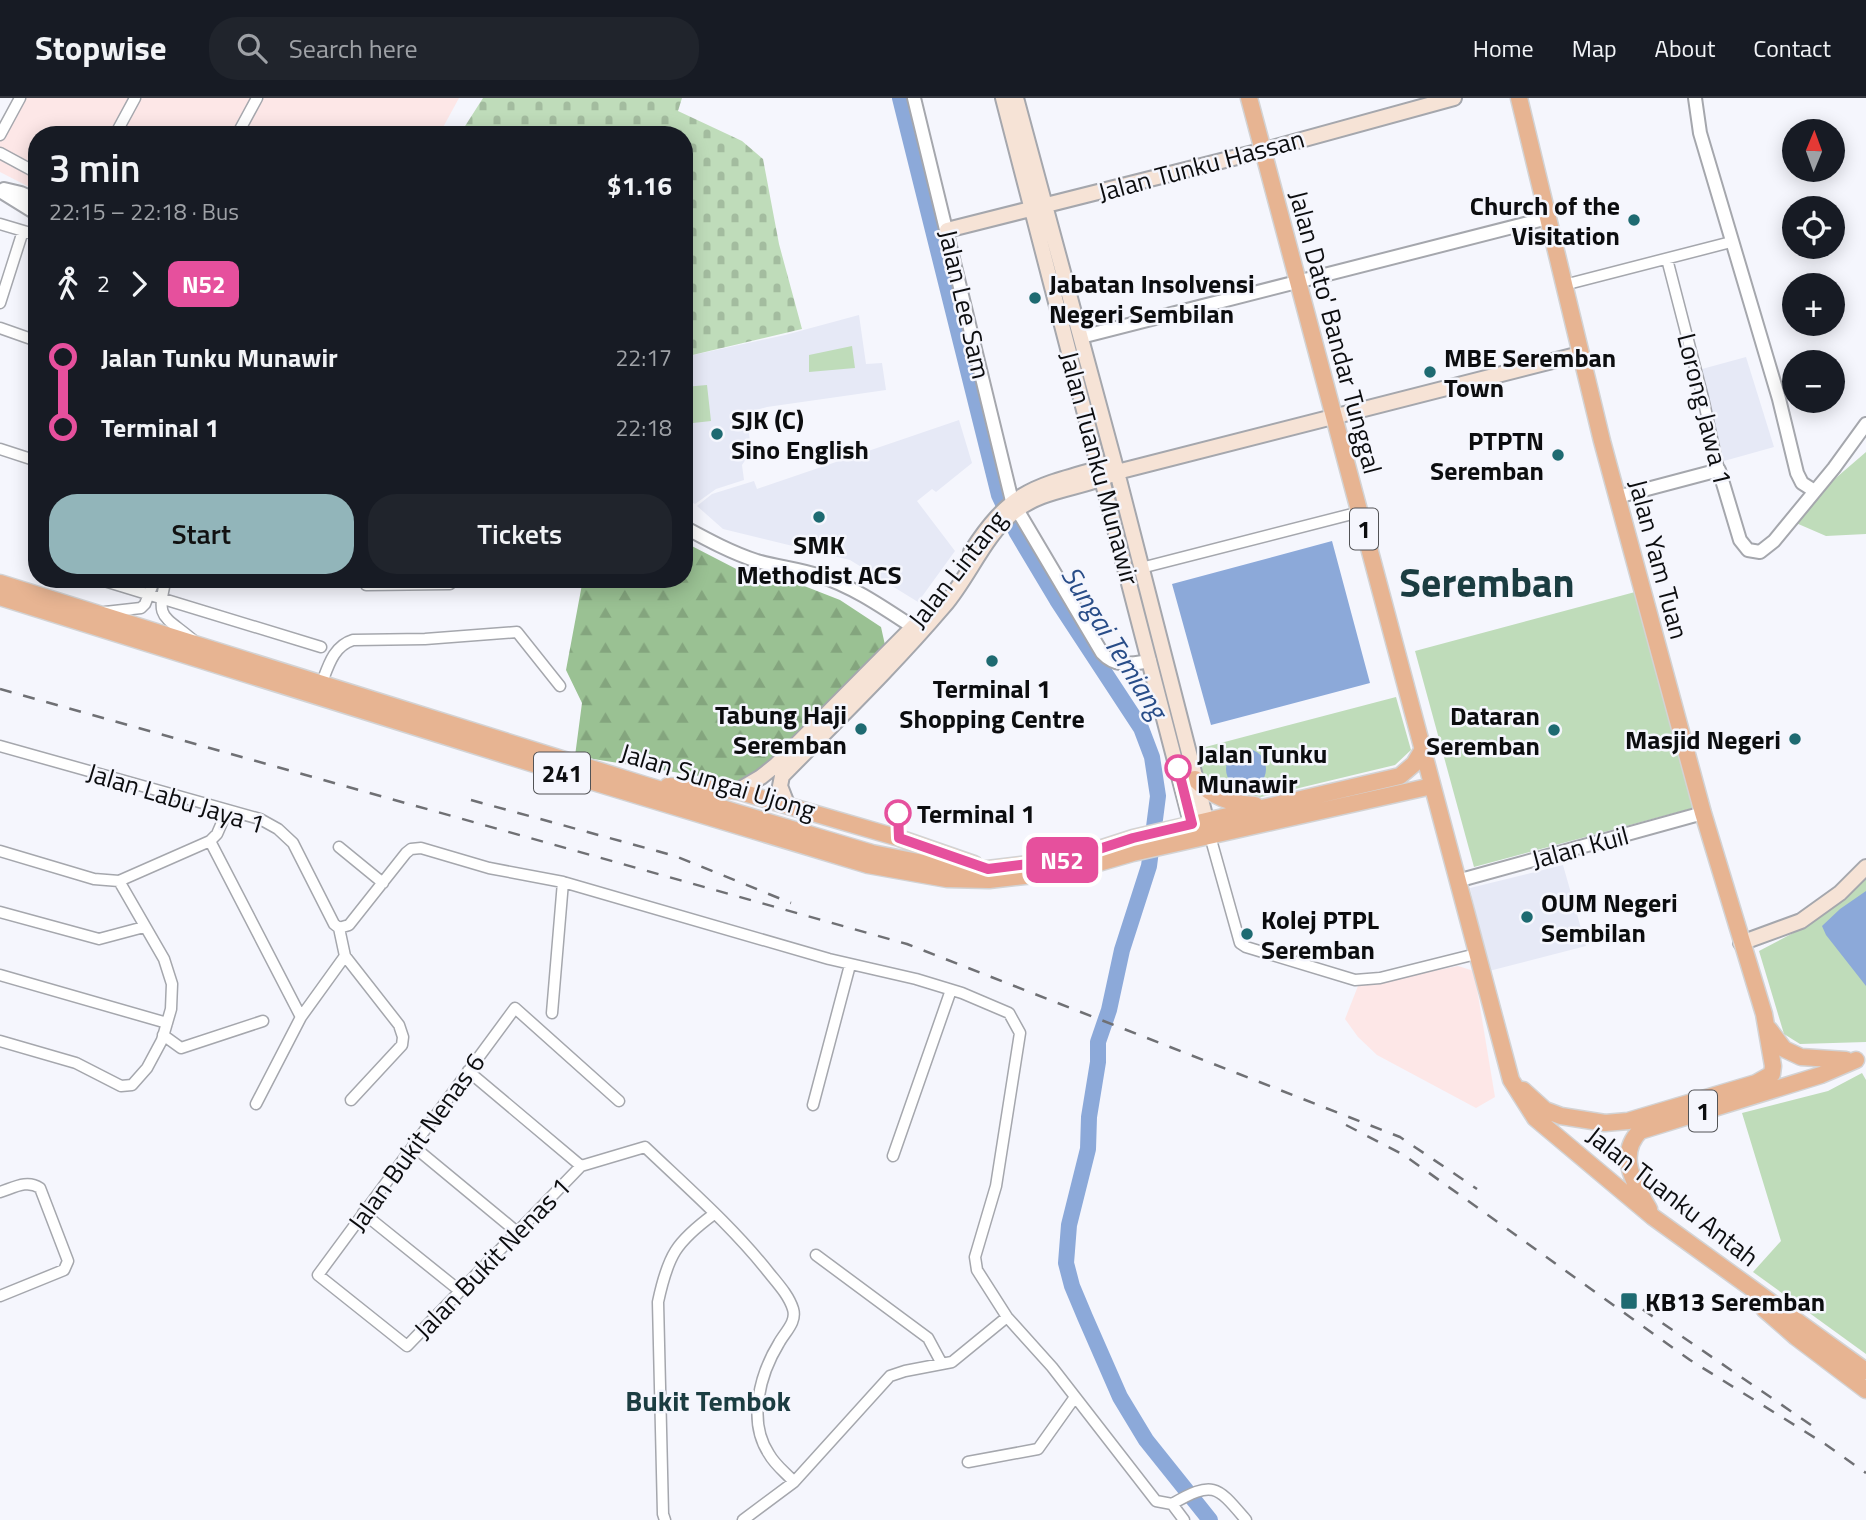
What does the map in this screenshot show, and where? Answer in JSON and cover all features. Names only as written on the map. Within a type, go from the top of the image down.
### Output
[{"type":"highway","name":"Jalan Dato' Bandar Tunggal","points":[[1249,98],[1506,1066]]},
{"type":"highway","name":"Jalan Yam Tuan","points":[[1519,98],[1617,497],[1703,813],[1768,1028]]},
{"type":"highway","name":"Jalan Sungai Ujong","points":[[0,583],[645,785],[872,853],[949,868],[988,869],[1068,859],[1201,830],[1432,786]]},
{"type":"highway","name":"Jalan Sungai Ujong","points":[[0,597],[868,866],[947,879],[989,880],[1046,876],[1071,871],[1133,846]]},
{"type":"highway","name":"Jalan Sungai Ujong","points":[[1201,830],[1269,806],[1400,776],[1414,764],[1423,749]]},
{"type":"highway","points":[[1195,779],[1207,791],[1230,802],[1269,806]]},
{"type":"highway","points":[[645,785],[737,791],[899,838],[988,869]]},
{"type":"highway","name":"1","points":[[1768,1028],[1784,1049],[1801,1057],[1831,1061],[1861,1059]]},
{"type":"highway","name":"1","points":[[1506,1066],[1530,1098],[1545,1110],[1581,1120],[1605,1123],[1628,1121],[1766,1080],[1772,1074],[1773,1066],[1768,1028]]},
{"type":"highway","name":"1","points":[[1653,1217],[1629,1168],[1630,1146],[1640,1131],[1821,1075],[1861,1059]]},
{"type":"highway","name":"Jalan Tuanku Antah","points":[[1506,1066],[1522,1101],[1535,1118],[1653,1217],[1866,1371]]},
{"type":"highway","points":[[1725,1269],[1796,1338],[1866,1390]]},
{"type":"main road","name":"Jalan Tuanku Munawir","points":[[1003,98],[1081,338],[1107,473],[1141,568],[1195,779],[1201,830]]},
{"type":"main road","name":"Jalan Tuanku Munawir","points":[[1016,98],[1039,207],[1107,473],[1150,661],[1201,830]]},
{"type":"main road","name":"Jalan Tunku Hassan","points":[[947,230],[1261,151],[1454,98]]},
{"type":"main road","name":"Jalan Lintang","points":[[737,791],[801,747],[917,629],[948,588],[985,530],[997,523],[1011,508],[1107,473],[1580,354]]},
{"type":"main road","name":"Jalan Lintang","points":[[787,804],[780,786],[782,776],[801,747]]},
{"type":"main road","points":[[1741,943],[1801,921],[1840,893],[1866,867]]},
{"type":"street","points":[[0,135],[20,98]]},
{"type":"street","points":[[120,126],[135,98]]},
{"type":"street","points":[[242,126],[257,98]]},
{"type":"street","name":"Jalan Lee Sam","points":[[914,98],[1011,508],[1102,653],[1115,664],[1128,665],[1150,661]]},
{"type":"street","points":[[1695,98],[1700,133],[1802,483],[1814,491],[1866,424]]},
{"type":"street","points":[[0,153],[28,168]]},
{"type":"street","points":[[0,190],[28,196]]},
{"type":"street","points":[[0,190],[28,208]]},
{"type":"street","points":[[1081,338],[1548,218]]},
{"type":"street","points":[[0,223],[28,232]]},
{"type":"street","points":[[0,303],[23,231]]},
{"type":"street","points":[[1564,285],[1731,242]]},
{"type":"street","name":"Lorong Jawa 1","points":[[1667,258],[1719,470],[1740,540],[1748,550],[1754,552],[1766,549],[1814,491]]},
{"type":"street","points":[[0,328],[28,338]]},
{"type":"street","points":[[0,449],[28,458]]},
{"type":"street","points":[[1617,497],[1719,470]]},
{"type":"street","points":[[1141,568],[1360,512]]},
{"type":"street","points":[[693,532],[758,562],[823,577],[917,629]]},
{"type":"street","points":[[125,588],[321,647]]},
{"type":"street","points":[[94,613],[134,610],[145,604],[152,588]]},
{"type":"street","points":[[163,588],[160,599],[162,613],[201,647]]},
{"type":"street","points":[[321,685],[337,650],[343,643],[353,640],[425,639],[517,632],[561,686]]},
{"type":"street","name":"Jalan Labu Jaya 1","points":[[0,746],[260,819],[278,829],[293,843],[334,924],[339,928],[345,956]]},
{"type":"street","points":[[0,851],[94,879],[119,881],[210,841],[217,834],[227,811]]},
{"type":"street","name":"Jalan Kuil","points":[[1457,881],[1703,813]]},
{"type":"street","points":[[1201,830],[1240,943],[1246,947],[1355,980],[1380,978],[1476,954]]},
{"type":"street","points":[[210,841],[301,1017]]},
{"type":"street","points":[[339,847],[383,883]]},
{"type":"street","points":[[339,928],[349,925],[406,853],[411,849],[421,848],[489,868],[563,882],[850,965],[951,990],[1009,1013],[1020,1033],[996,1186],[975,1257],[977,1270],[1007,1317],[1052,1367],[1156,1501],[1172,1504],[1209,1488],[1218,1491],[1246,1520]]},
{"type":"street","points":[[0,1041],[76,1063],[121,1086],[132,1085],[147,1068],[167,1023],[171,1009],[172,985],[164,959],[119,881]]},
{"type":"street","points":[[552,1013],[563,882]]},
{"type":"street","points":[[0,912],[99,939],[144,927]]},
{"type":"street","points":[[256,1104],[301,1017],[345,956],[399,1025],[403,1037],[402,1045],[351,1100]]},
{"type":"street","points":[[813,1105],[850,965]]},
{"type":"street","points":[[0,975],[167,1023]]},
{"type":"street","points":[[892,1156],[951,990]]},
{"type":"street","name":"Jalan Bukit Nenas 6","points":[[407,1346],[318,1275],[515,1008],[619,1101]]},
{"type":"street","points":[[163,1035],[181,1048],[263,1021]]},
{"type":"street","points":[[468,1072],[581,1166]]},
{"type":"street","points":[[413,1146],[517,1232]]},
{"type":"street","name":"Jalan Bukit Nenas 1","points":[[407,1346],[581,1166],[645,1147],[714,1213]]},
{"type":"street","points":[[0,1192],[25,1184],[37,1185],[40,1188],[68,1261],[64,1270],[0,1296]]},
{"type":"street","points":[[363,1213],[460,1291]]},
{"type":"street","points":[[665,1520],[659,1302],[664,1274],[674,1249],[714,1213],[750,1249],[786,1294],[794,1312],[791,1326],[770,1359],[760,1384],[758,1414],[760,1437],[770,1456],[794,1482]]},
{"type":"street","points":[[816,1255],[928,1338],[942,1364]]},
{"type":"street","points":[[743,1520],[794,1482],[890,1376],[952,1362],[1007,1317]]},
{"type":"street","points":[[968,1462],[1038,1449],[1075,1396]]},
{"type":"street","points":[[1172,1504],[1184,1520]]},
{"type":"shaded area","points":[[17,98],[459,98],[444,126],[28,126],[28,186],[0,172],[0,128]]},
{"type":"shaded area","points":[[859,315],[866,364],[882,363],[886,390],[767,407],[746,413],[752,455],[748,456],[742,465],[744,480],[716,489],[695,504],[693,355]]},
{"type":"shaded area","points":[[1746,357],[1774,447],[1724,461],[1702,369]]},
{"type":"shaded area","name":"SMK Methodist ACS","points":[[959,420],[972,463],[936,492],[932,489],[917,501],[955,551],[918,602],[850,560],[723,529],[697,506],[712,494],[754,481],[757,489]]},
{"type":"shaded area","name":"OUM Negeri Sembilan","points":[[1563,865],[1586,946],[1489,971],[1470,888]]},
{"type":"shaded area","points":[[1458,966],[1474,971],[1495,1097],[1476,1108],[1377,1055],[1358,1037],[1345,1019],[1358,986]]},
{"type":"green space","points":[[483,98],[682,98],[678,111],[742,141],[763,159],[779,244],[802,329],[693,355],[693,126],[465,126]]},
{"type":"green space","points":[[852,346],[855,368],[809,372],[809,355]]},
{"type":"green space","points":[[707,385],[711,421],[693,423],[693,386]]},
{"type":"green space","points":[[1866,452],[1866,534],[1826,536],[1796,523],[1830,483]]},
{"type":"green space","points":[[693,547],[746,574],[794,582],[840,600],[881,627],[885,645],[756,780],[742,783],[575,756],[582,703],[566,670],[581,588],[693,588]]},
{"type":"green space","name":"Dataran Seremban","points":[[1635,592],[1693,808],[1474,867],[1415,651]]},
{"type":"green space","name":"Dataran Seremban","points":[[1396,697],[1411,750],[1395,765],[1257,798],[1220,791],[1207,783],[1198,771],[1194,750]]},
{"type":"green space","points":[[1866,877],[1866,1042],[1800,1044],[1784,1034],[1759,951],[1810,924]]},
{"type":"green space","points":[[1862,1073],[1866,1080],[1866,1354],[1753,1272],[1781,1241],[1742,1113],[1828,1091]]},
{"type":"water","points":[[1332,541],[1370,683],[1211,725],[1172,584]]},
{"type":"water","points":[[1246,749],[1260,755],[1266,769],[1260,783],[1246,789],[1232,783],[1226,769],[1232,755]]},
{"type":"water","points":[[1866,891],[1866,986],[1822,926]]},
{"type":"waterway","name":"Sungai Temiang","points":[[900,98],[999,495],[1017,533],[1057,600],[1141,728],[1152,757],[1158,796],[1149,866],[1122,950],[1109,1010],[1098,1042],[1088,1149],[1069,1225],[1066,1263],[1072,1286],[1120,1397],[1146,1440],[1210,1520]]},
{"type":"railway","points":[[0,689],[907,944],[1400,1137],[1477,1189]]},
{"type":"railway","points":[[471,800],[675,856],[791,903]]},
{"type":"railway","points":[[1346,1125],[1404,1155],[1690,1360],[1825,1444],[1866,1473]]},
{"type":"railway","points":[[1623,1296],[1811,1425]]},
{"type":"bus line","name":"N52","points":[[898,813],[899,838],[988,869],[1046,863],[1192,824],[1178,768]]},
{"type":"place","name":"Church of the Visitation","points":[[1634,220]]},
{"type":"place","name":"Jabatan Insolvensi Negeri Sembilan","points":[[1035,298]]},
{"type":"place","name":"MBE Seremban Town","points":[[1430,372]]},
{"type":"place","name":"SJK (C) Sino English","points":[[717,434]]},
{"type":"place","name":"PTPTN Seremban","points":[[1558,455]]},
{"type":"place","name":"SMK Methodist ACS","points":[[819,517]]},
{"type":"place","name":"Terminal 1 Shopping Centre","points":[[992,661]]},
{"type":"place","name":"Tabung Haji Seremban","points":[[861,729]]},
{"type":"place","name":"Dataran Seremban","points":[[1554,730]]},
{"type":"place","name":"Masjid Negeri","points":[[1795,739]]},
{"type":"place","name":"Jalan Tunku Munawir","points":[[1178,768]]},
{"type":"place","name":"Terminal 1","points":[[898,813]]},
{"type":"place","name":"OUM Negeri Sembilan","points":[[1527,917]]},
{"type":"place","name":"Kolej PTPL Seremban","points":[[1247,934]]},
{"type":"place","name":"KB13 Seremban","points":[[1629,1301]]},
{"type":"district","name":"Seremban","points":[[1487,582]]},
{"type":"district","name":"Bukit Tembok","points":[[708,1400]]}]
